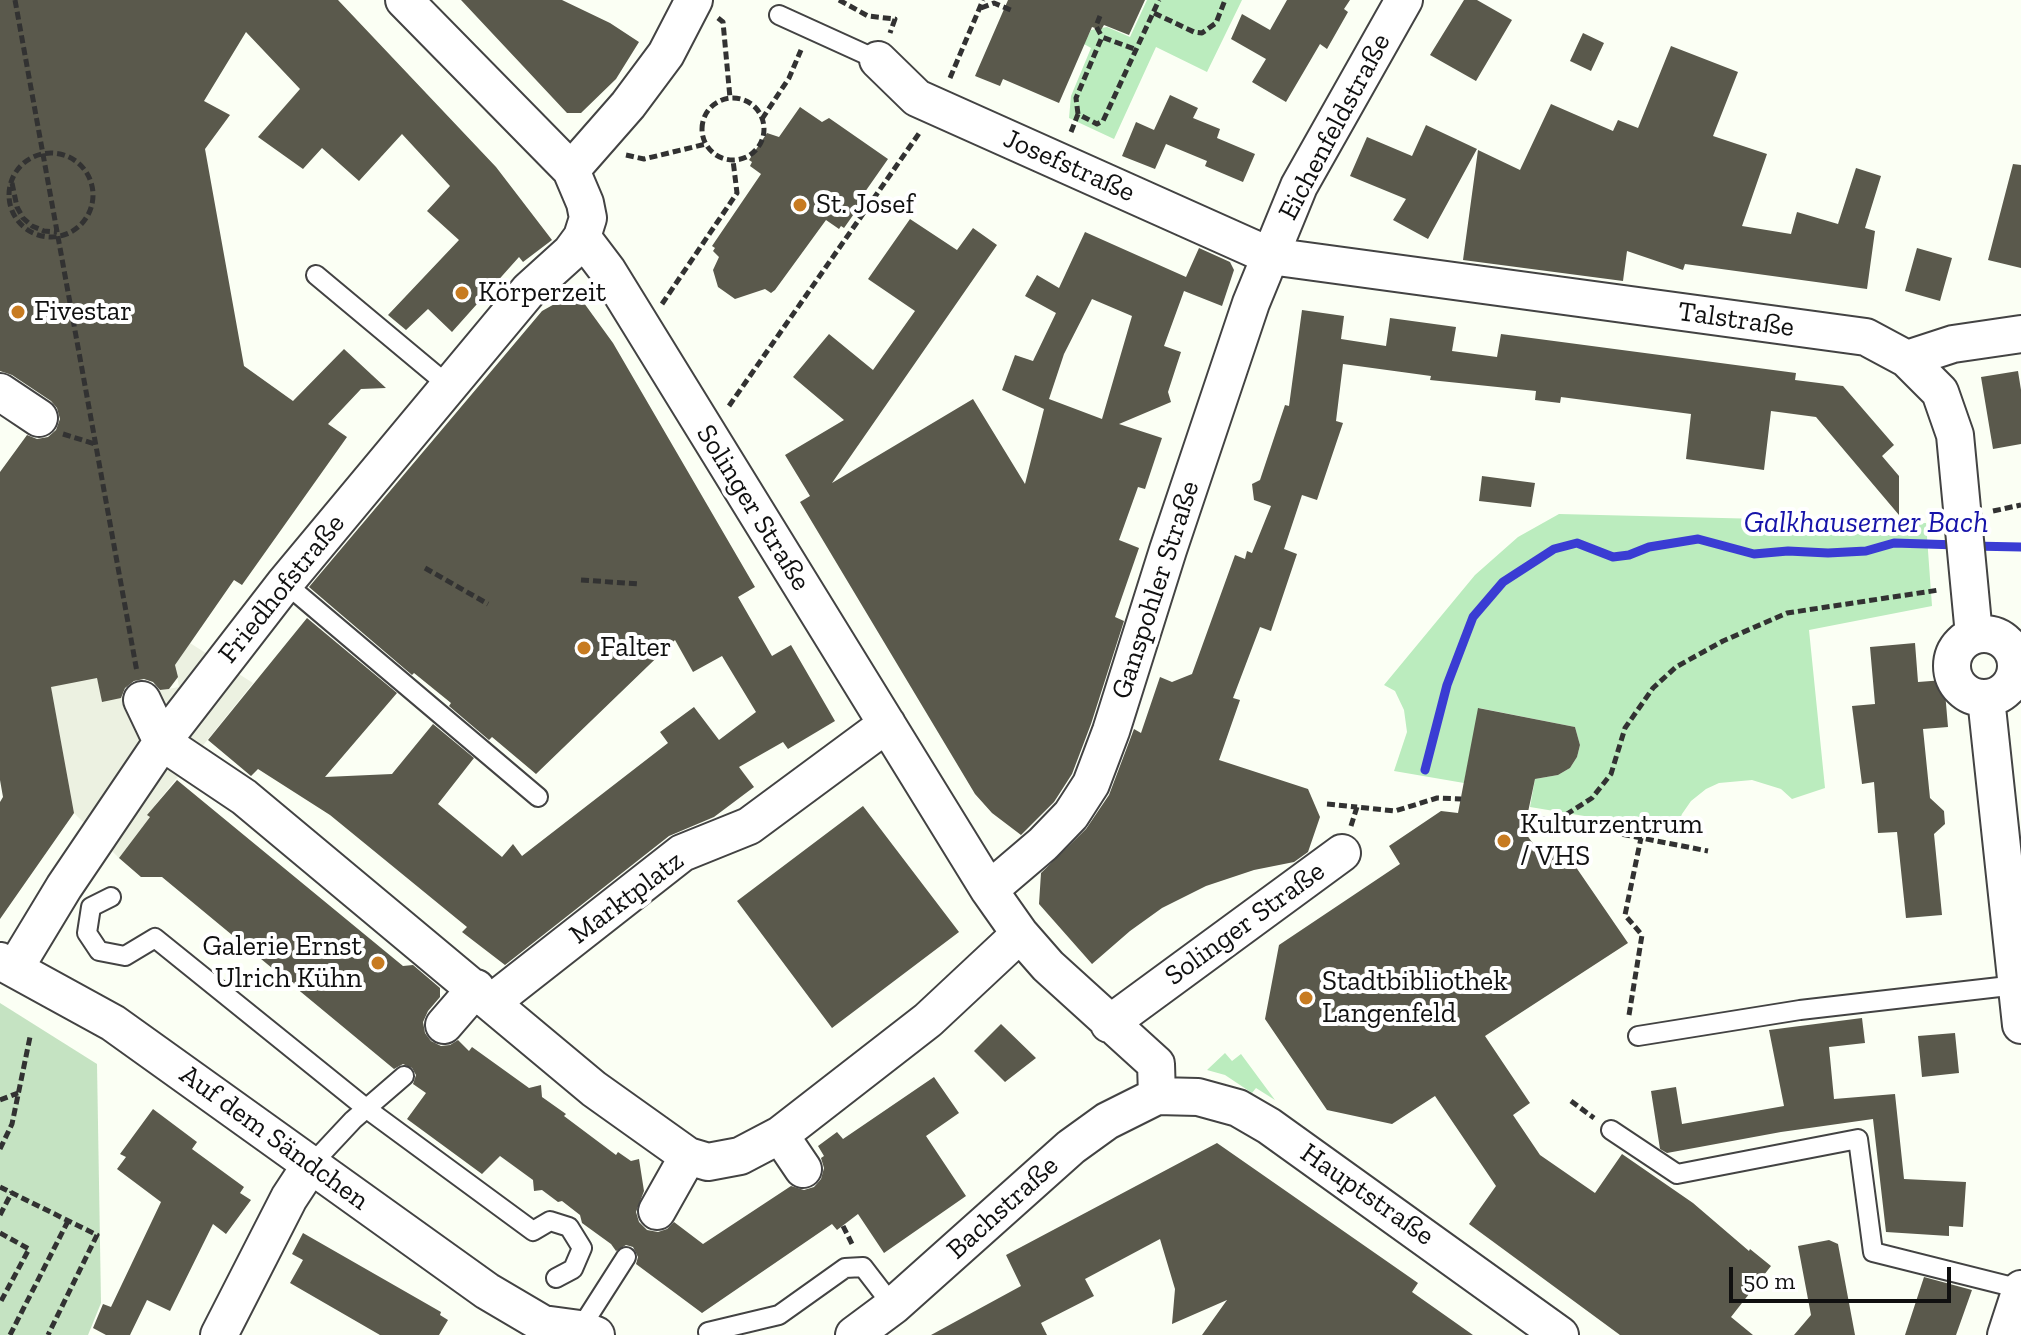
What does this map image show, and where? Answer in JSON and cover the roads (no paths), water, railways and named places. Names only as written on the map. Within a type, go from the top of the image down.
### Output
[{"type":"street","points":[[404,0],[571,170],[588,218],[582,237]]},
{"type":"street","name":"Eichenfeldstraße","points":[[1270,256],[1299,186],[1404,0]]},
{"type":"street","points":[[571,170],[707,4]]},
{"type":"street","name":"Josefstraße","points":[[878,60],[917,98],[1270,256]]},
{"type":"street","name":"Solinger Straße","points":[[582,237],[607,270],[989,890],[1020,934],[1048,966],[1156,1064],[1157,1096]]},
{"type":"street","name":"Friedhofstraße","points":[[7,964],[49,910],[162,742],[285,583],[529,290],[571,252],[582,237]]},
{"type":"street","name":"Talstraße","points":[[1270,256],[1866,337],[1907,359],[1940,392],[1955,435],[1974,635]]},
{"type":"street","name":"Ganspohler Straße","points":[[989,890],[1043,844],[1071,815],[1091,784],[1172,535],[1270,256]]},
{"type":"street","points":[[1907,359],[1953,344],[2021,334]]},
{"type":"street","points":[[0,392],[39,418]]},
{"type":"street","points":[[1974,635],[1994,635],[2003,640],[2019,662],[2009,687],[1997,696],[1986,698],[1966,693],[1954,678],[1952,663],[1955,652],[1974,635]]},
{"type":"street","points":[[1986,698],[2021,1025]]},
{"type":"street","points":[[142,700],[162,742],[244,797],[594,1089],[688,1156],[708,1162],[740,1156],[780,1135],[928,1020],[1020,934]]},
{"type":"street","name":"Marktplatz","points":[[444,1025],[682,853],[749,826],[887,724]]},
{"type":"street","name":"Solinger Straße","points":[[1109,1024],[1342,853]]},
{"type":"street","name":"Auf dem Sändchen","points":[[7,964],[113,1023],[487,1291],[569,1331]]},
{"type":"street","name":"Bachstraße","points":[[855,1334],[893,1306],[1071,1147],[1107,1121],[1157,1096]]},
{"type":"street","name":"Hauptstraße","points":[[1157,1096],[1198,1097],[1238,1108],[1269,1126],[1560,1335]]},
{"type":"street","points":[[780,1135],[803,1169]]},
{"type":"street","points":[[657,1211],[688,1156]]},
{"type":"street","points":[[219,1335],[289,1198],[310,1166]]},
{"type":"street","points":[[2006,1335],[2021,1289]]},
{"type":"lane","points":[[779,15],[878,60]]},
{"type":"lane","points":[[316,275],[449,386]]},
{"type":"lane","points":[[285,583],[538,797]]},
{"type":"lane","points":[[111,897],[91,907],[87,933],[99,951],[125,956],[155,938],[367,1109],[533,1231],[550,1221],[569,1227],[582,1248],[573,1269],[556,1278]]},
{"type":"lane","points":[[1633,1029],[2017,985]]},
{"type":"lane","points":[[310,1166],[338,1135],[404,1076]]},
{"type":"lane","points":[[1611,1130],[1677,1174],[1858,1139],[1873,1252],[2021,1289]]},
{"type":"lane","points":[[569,1331],[626,1257]]},
{"type":"lane","points":[[708,1332],[779,1315],[845,1268],[863,1267],[893,1306]]},
{"type":"waterway","name":"Galkhauserner Bach","points":[[1425,770],[1447,685],[1473,617],[1503,582],[1554,549],[1577,543],[1613,557],[1698,539],[1754,554],[1866,551],[1894,543],[1958,545]]},
{"type":"waterway","name":"Galkhauserner Bach","points":[[1972,546],[2021,547]]},
{"type":"place","name":"St. Josef","points":[[800,205]]},
{"type":"place","name":"Körperzeit","points":[[462,293]]},
{"type":"place","name":"Fivestar","points":[[18,312]]},
{"type":"place","name":"Falter","points":[[584,648]]},
{"type":"place","name":"Kulturzentrum / VHS","points":[[1504,841]]},
{"type":"place","name":"Galerie Ernst Ulrich Kühn","points":[[378,963]]},
{"type":"place","name":"Stadtbibliothek Langenfeld","points":[[1306,998]]}]
